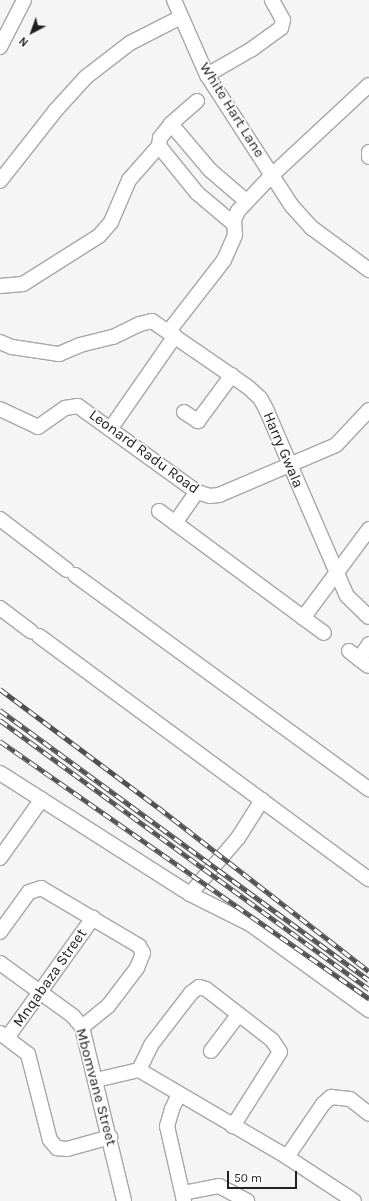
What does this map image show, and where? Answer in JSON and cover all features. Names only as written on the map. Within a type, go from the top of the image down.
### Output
[{"type":"street","points":[[0,47],[24,0]]},
{"type":"street","name":"White Hart Lane","points":[[174,0],[208,75],[291,205],[307,223],[369,270]]},
{"type":"street","points":[[208,75],[281,28],[283,20],[272,0]]},
{"type":"street","points":[[0,181],[55,111],[86,77],[130,42],[181,18]]},
{"type":"street","points":[[110,428],[172,334],[224,260],[235,235],[235,216],[246,201],[369,85]]},
{"type":"street","points":[[0,286],[23,284],[99,236],[111,222],[129,180],[159,146],[160,138],[171,124],[197,101]]},
{"type":"street","points":[[171,124],[210,170],[246,201]]},
{"type":"street","points":[[159,146],[197,193],[234,224]]},
{"type":"street","points":[[369,152],[369,157]]},
{"type":"street","name":"Harry Gwala","points":[[0,342],[12,347],[59,354],[80,345],[113,337],[140,324],[152,321],[232,375],[260,398],[337,575],[350,601],[369,617]]},
{"type":"street","points":[[184,412],[198,421],[232,375]]},
{"type":"street","name":"Leonard Radu Road","points":[[0,409],[38,427],[73,405],[84,409],[198,492],[210,496],[219,495],[336,444],[369,410]]},
{"type":"street","points":[[176,523],[198,492]]},
{"type":"street","points":[[159,511],[324,633]]},
{"type":"street","points":[[0,520],[369,789]]},
{"type":"street","points":[[304,618],[337,575],[369,529]]},
{"type":"street","points":[[0,608],[369,879]]},
{"type":"street","points":[[359,658],[369,644]]},
{"type":"street","points":[[0,773],[190,894],[250,924],[369,1010]]},
{"type":"street","points":[[0,858],[42,799]]},
{"type":"street","points":[[190,894],[238,838],[262,800]]},
{"type":"street","points":[[0,932],[25,896],[36,888],[46,890],[136,943],[143,953],[140,962],[112,1002],[82,1027]]},
{"type":"street","name":"Mnqabaza Street","points":[[93,918],[40,992],[4,1035],[30,1059],[50,1140],[57,1148],[67,1149],[110,1137]]},
{"type":"street","name":"Mbomvane Street","points":[[0,963],[73,1016],[82,1027],[110,1137],[124,1201]]},
{"type":"street","points":[[139,1070],[151,1045],[196,988],[206,989],[277,1044],[280,1052],[233,1126]]},
{"type":"street","points":[[211,1052],[239,1014]]},
{"type":"street","points":[[96,1080],[139,1070],[287,1157],[354,1201]]},
{"type":"street","points":[[179,1094],[172,1109],[167,1126],[184,1197],[219,1186],[247,1201]]},
{"type":"street","points":[[287,1157],[323,1104],[331,1097],[344,1096],[369,1114]]},
{"type":"railway","points":[[0,689],[158,807],[369,971]]},
{"type":"railway","points":[[0,710],[369,980]]},
{"type":"railway","points":[[0,720],[369,989]]},
{"type":"railway","points":[[0,741],[369,998]]}]
